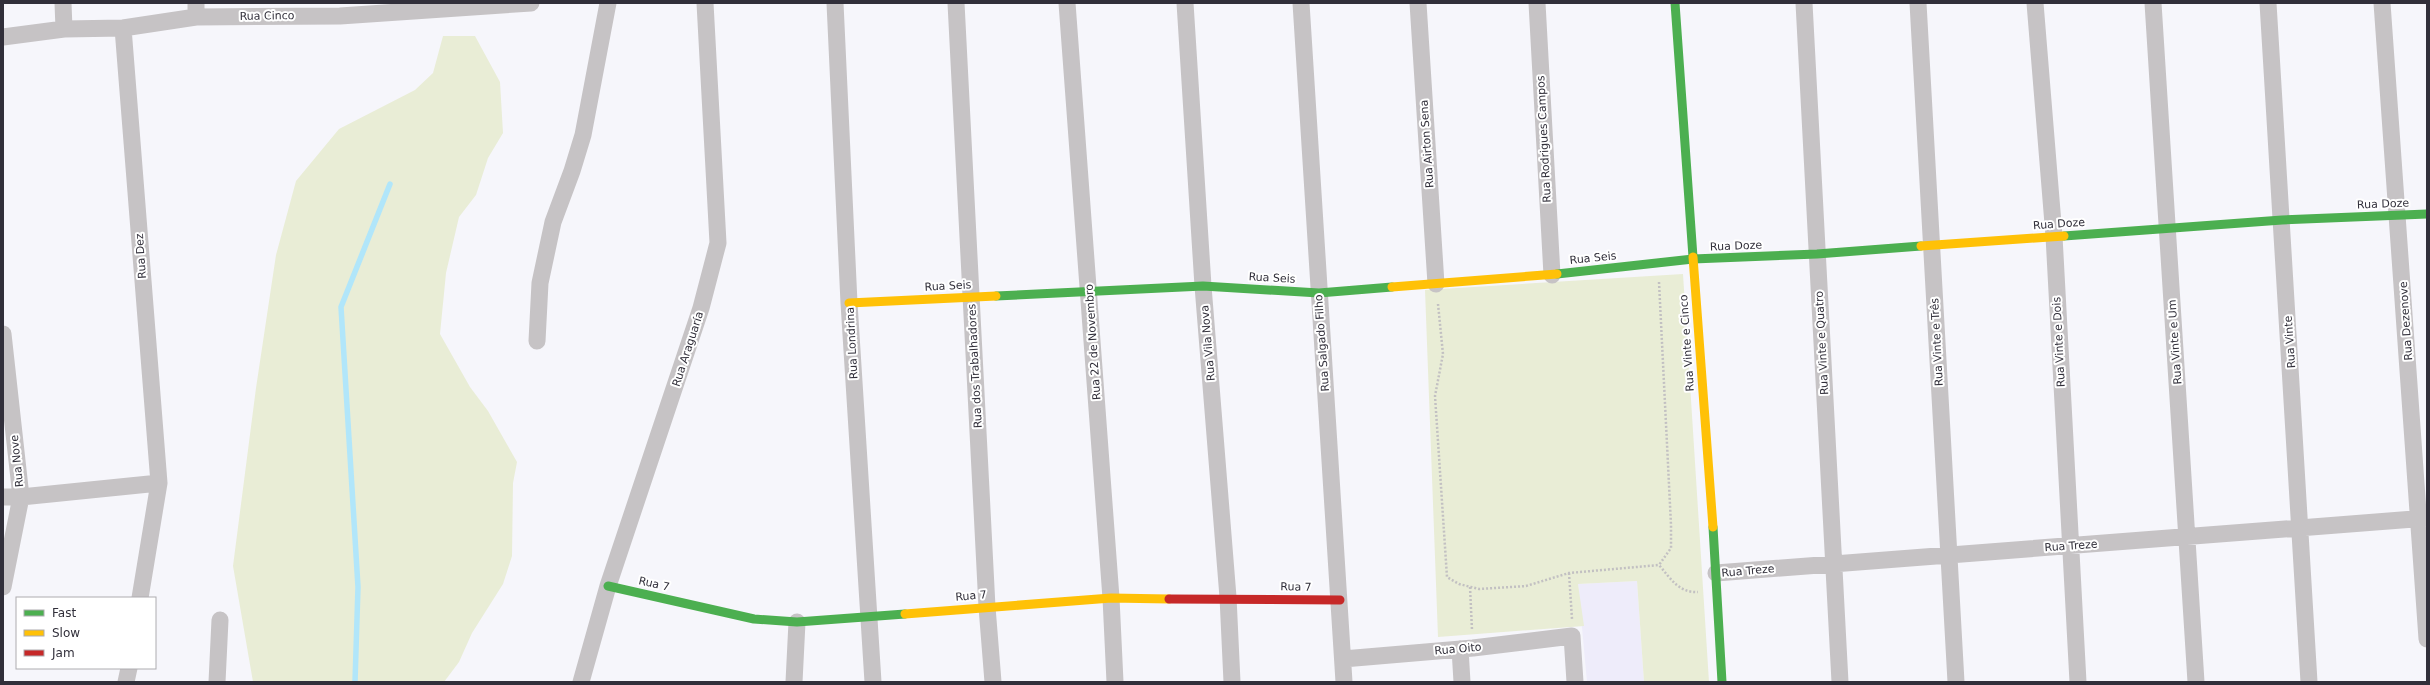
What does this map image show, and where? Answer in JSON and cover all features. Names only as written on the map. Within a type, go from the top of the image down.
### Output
[{"type":"street","points":[[63,3],[64,30]]},
{"type":"street","name":"Rua Cinco","points":[[3,37],[64,30],[123,28],[196,10],[340,9],[531,3]]},
{"type":"street","points":[[537,341],[540,283],[553,222],[572,171],[583,135],[608,3]]},
{"type":"street","name":"Rua Araguaría","points":[[581,682],[608,586],[702,308],[718,243],[705,3]]},
{"type":"street","name":"Rua Londrina","points":[[835,3],[849,303],[873,682]]},
{"type":"street","name":"Rua dos Trabalhadores","points":[[956,3],[987,607],[993,682]]},
{"type":"street","name":"Rua 22 de Novembro","points":[[1067,3],[1112,598],[1116,682]]},
{"type":"street","name":"Rua Vila Nova","points":[[1185,3],[1203,286],[1228,597],[1232,682]]},
{"type":"street","name":"Rua Salgado Filho","points":[[1301,3],[1344,682]]},
{"type":"street","name":"Rua Airton Sena","points":[[1418,3],[1436,284]]},
{"type":"street","name":"Rua Rodrigues Campos","points":[[1537,3],[1552,275]]},
{"type":"street","name":"Rua Vinte e Cinco","points":[[1675,3],[1716,574],[1722,682]]},
{"type":"street","name":"Rua Vinte e Quatro","points":[[1804,3],[1840,682]]},
{"type":"street","name":"Rua Vinte e Três","points":[[1918,3],[1956,682]]},
{"type":"street","name":"Rua Vinte e Dois","points":[[2035,3],[2054,236],[2069,546],[2078,682]]},
{"type":"street","name":"Rua Vinte e Um","points":[[2153,3],[2196,682]]},
{"type":"street","name":"Rua Vinte","points":[[2268,3],[2301,528],[2309,682]]},
{"type":"street","name":"Rua Dezenove","points":[[2382,3],[2424,519],[2427,639]]},
{"type":"street","name":"Rua Dez","points":[[123,28],[159,483],[140,597]]},
{"type":"street","name":"Rua Doze","points":[[1693,259],[1817,254],[2054,236],[2168,230],[2282,220],[2427,214]]},
{"type":"street","name":"Rua Seis","points":[[849,303],[972,296],[1089,293],[1203,286],[1319,293],[1552,275],[1693,259]]},
{"type":"street","name":"Rua Nove","points":[[3,334],[21,498],[3,586]]},
{"type":"street","points":[[3,497],[21,498],[159,483]]},
{"type":"street","name":"Rua Treze","points":[[1716,574],[2424,519]]},
{"type":"street","name":"Rua 7","points":[[608,586],[754,619],[797,622],[1112,598],[1228,597],[1340,600]]},
{"type":"street","points":[[218,682],[220,620]]},
{"type":"street","points":[[794,682],[797,622]]},
{"type":"street","points":[[1572,636],[1575,682]]},
{"type":"street","name":"Rua Oito","points":[[1343,659],[1466,648],[1572,636]]},
{"type":"street","points":[[1462,682],[1466,648]]},
{"type":"street","points":[[126,682],[129,669]]},
{"type":"path","points":[[1436,284],[1443,354],[1435,396],[1445,565],[1448,577],[1459,584],[1479,589],[1526,586],[1570,574],[1659,565],[1671,548],[1658,263]]},
{"type":"path","points":[[1659,565],[1678,587],[1689,592],[1717,592]]},
{"type":"path","points":[[1570,574],[1572,636]]},
{"type":"path","points":[[1466,648],[1470,587]]},
{"type":"shaded area","points":[[1637,581],[1644,682],[1587,682],[1578,584]]},
{"type":"green space","points":[[443,36],[475,36],[500,82],[503,133],[488,158],[476,195],[459,217],[446,273],[440,334],[470,387],[488,411],[517,462],[513,483],[512,556],[503,584],[472,633],[459,662],[444,682],[253,682],[233,566],[256,388],[276,255],[296,181],[339,129],[415,90],[433,73]]},
{"type":"green space","points":[[1683,274],[1709,682],[1644,682],[1637,581],[1578,584],[1584,626],[1438,637],[1425,290]]},
{"type":"waterway","points":[[355,682],[358,587],[341,307],[390,184]]},
{"type":"traffic: fast","points":[[1675,3],[1693,257]]},
{"type":"traffic: fast","points":[[2064,236],[2282,220],[2427,214]]},
{"type":"traffic: fast","points":[[1557,274],[1693,259],[1817,254],[1921,246]]},
{"type":"traffic: fast","points":[[996,296],[1203,286],[1319,293],[1392,287]]},
{"type":"traffic: fast","points":[[1713,527],[1722,682]]},
{"type":"traffic: fast","points":[[608,586],[754,619],[797,622],[905,614]]},
{"type":"traffic: slow","points":[[1921,246],[2064,236]]},
{"type":"traffic: slow","points":[[1693,257],[1713,527]]},
{"type":"traffic: slow","points":[[1392,287],[1557,274]]},
{"type":"traffic: slow","points":[[849,303],[996,296]]},
{"type":"traffic: slow","points":[[905,614],[1111,598],[1169,599]]},
{"type":"traffic: jam","points":[[1169,599],[1340,600]]}]
